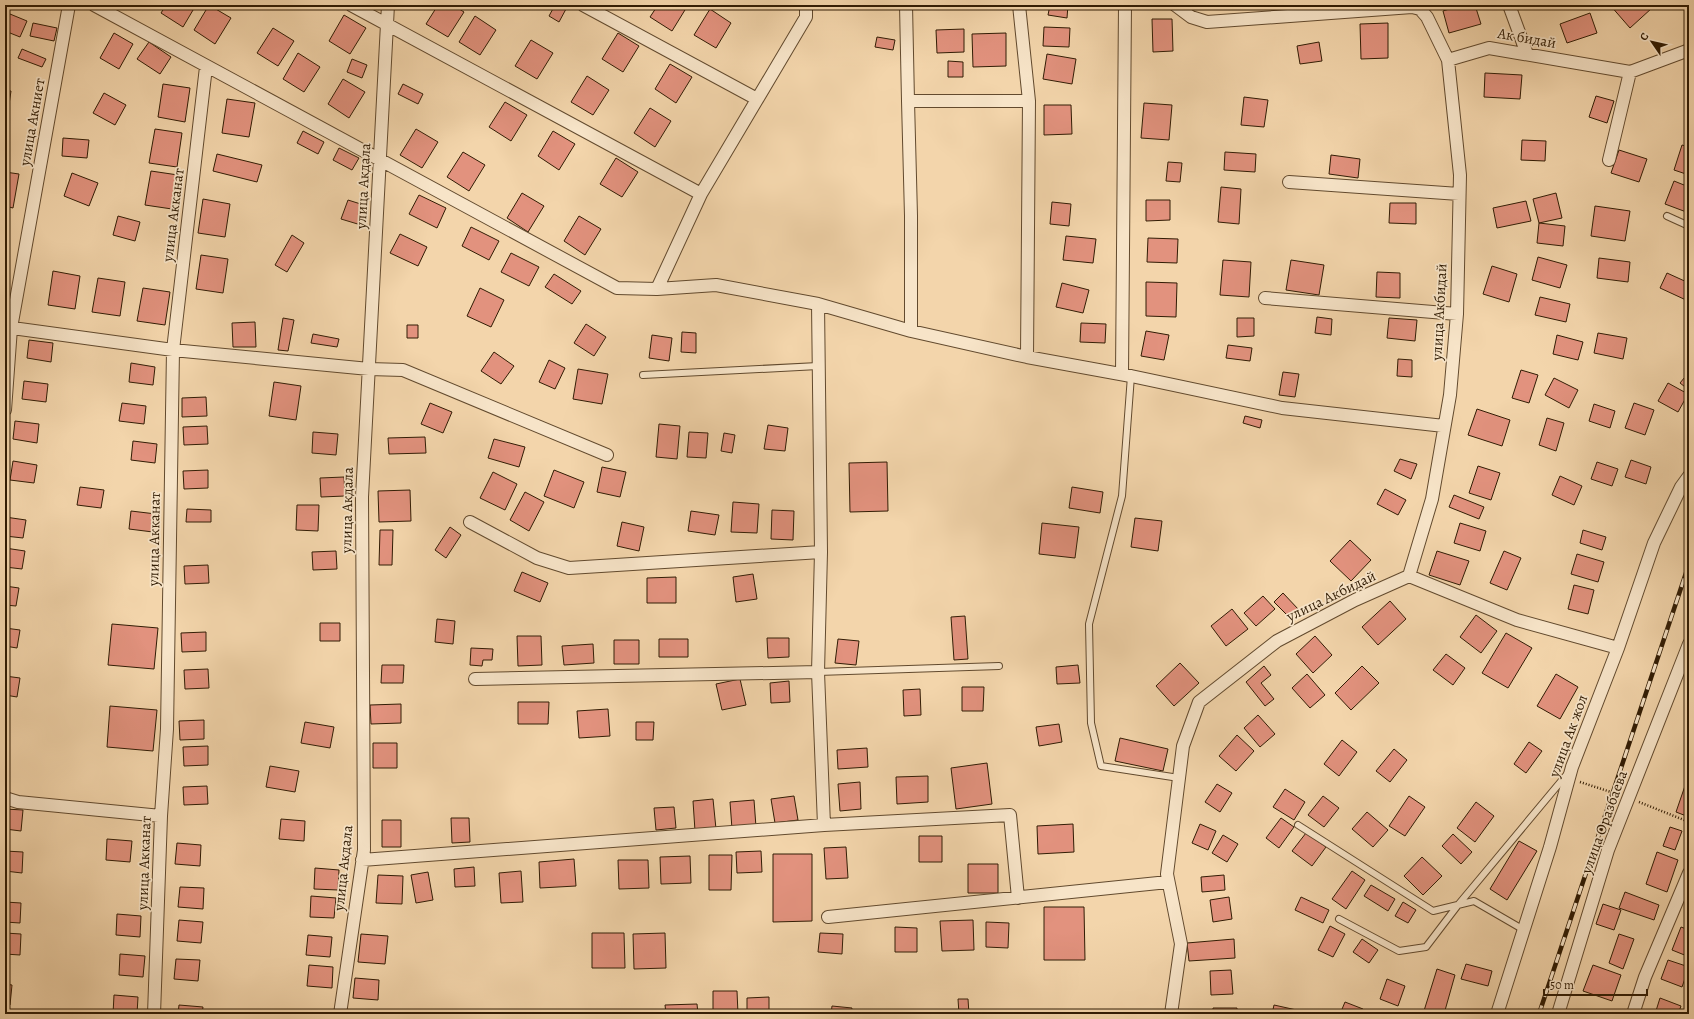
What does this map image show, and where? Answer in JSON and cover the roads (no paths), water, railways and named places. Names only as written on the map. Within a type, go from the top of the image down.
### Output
[{"type":"street","name":"улица Акниет","points":[[5,410],[8,327],[69,5]]},
{"type":"street","points":[[94,5],[206,67],[617,288],[657,289],[716,285],[818,304],[911,331],[1027,357],[1126,375],[1282,408],[1444,426]]},
{"type":"street","points":[[351,5],[387,26],[701,194]]},
{"type":"street","name":"улица Акдала","points":[[340,1014],[364,850],[362,497],[388,5]]},
{"type":"street","points":[[583,5],[757,99]]},
{"type":"street","points":[[657,289],[701,194],[806,17],[806,5]]},
{"type":"street","points":[[906,5],[911,216],[911,331]]},
{"type":"street","points":[[1019,5],[1029,101],[1027,357]]},
{"type":"street","points":[[1125,5],[1126,375]]},
{"type":"street","points":[[1175,5],[1191,17],[1207,22],[1412,7],[1420,9],[1427,17],[1448,60]]},
{"type":"street","points":[[1509,5],[1527,54]]},
{"type":"street","name":"Ак бидай","points":[[1448,60],[1489,48],[1630,72]]},
{"type":"street","points":[[1609,160],[1630,72],[1689,50]]},
{"type":"street","name":"улица Акбидай","points":[[1171,1014],[1181,944],[1167,874],[1183,746],[1199,702],[1277,641],[1354,600],[1409,576],[1432,499],[1450,395],[1457,314],[1460,175],[1448,60]]},
{"type":"street","name":"улица Акканат","points":[[154,1014],[161,816],[168,729],[173,350],[206,67]]},
{"type":"street","points":[[908,101],[1029,101]]},
{"type":"street","points":[[1288,182],[1459,194]]},
{"type":"street","points":[[1265,298],[1457,314]]},
{"type":"street","points":[[818,304],[821,552],[818,672],[824,825]]},
{"type":"street","points":[[8,327],[173,350],[369,369],[403,370],[607,454]]},
{"type":"street","name":"улица Ак жол","points":[[1497,1014],[1550,847],[1572,767],[1618,648],[1654,542],[1681,487],[1689,476]]},
{"type":"street","points":[[470,522],[537,558],[569,568],[821,552]]},
{"type":"street","points":[[1409,576],[1517,620],[1618,648]]},
{"type":"street","name":"улица Оразбаева","points":[[1558,1014],[1608,850],[1689,644]]},
{"type":"street","points":[[475,679],[818,672]]},
{"type":"street","points":[[5,798],[18,802],[161,816]]},
{"type":"street","points":[[362,860],[824,825],[1010,815],[1018,898]]},
{"type":"street","points":[[1633,1014],[1645,977],[1689,873]]},
{"type":"street","points":[[828,917],[1168,882]]},
{"type":"lane","points":[[1667,216],[1689,226]]},
{"type":"lane","points":[[643,375],[818,366]]},
{"type":"lane","points":[[1126,375],[1122,496],[1089,624],[1092,723],[1101,766],[1179,778]]},
{"type":"lane","points":[[818,672],[998,666]]},
{"type":"lane","points":[[1339,918],[1399,952],[1426,947],[1458,905],[1572,767]]},
{"type":"lane","points":[[1298,825],[1433,911],[1474,901],[1524,930]]},
{"type":"railway","points":[[1539,1014],[1689,564]]}]
